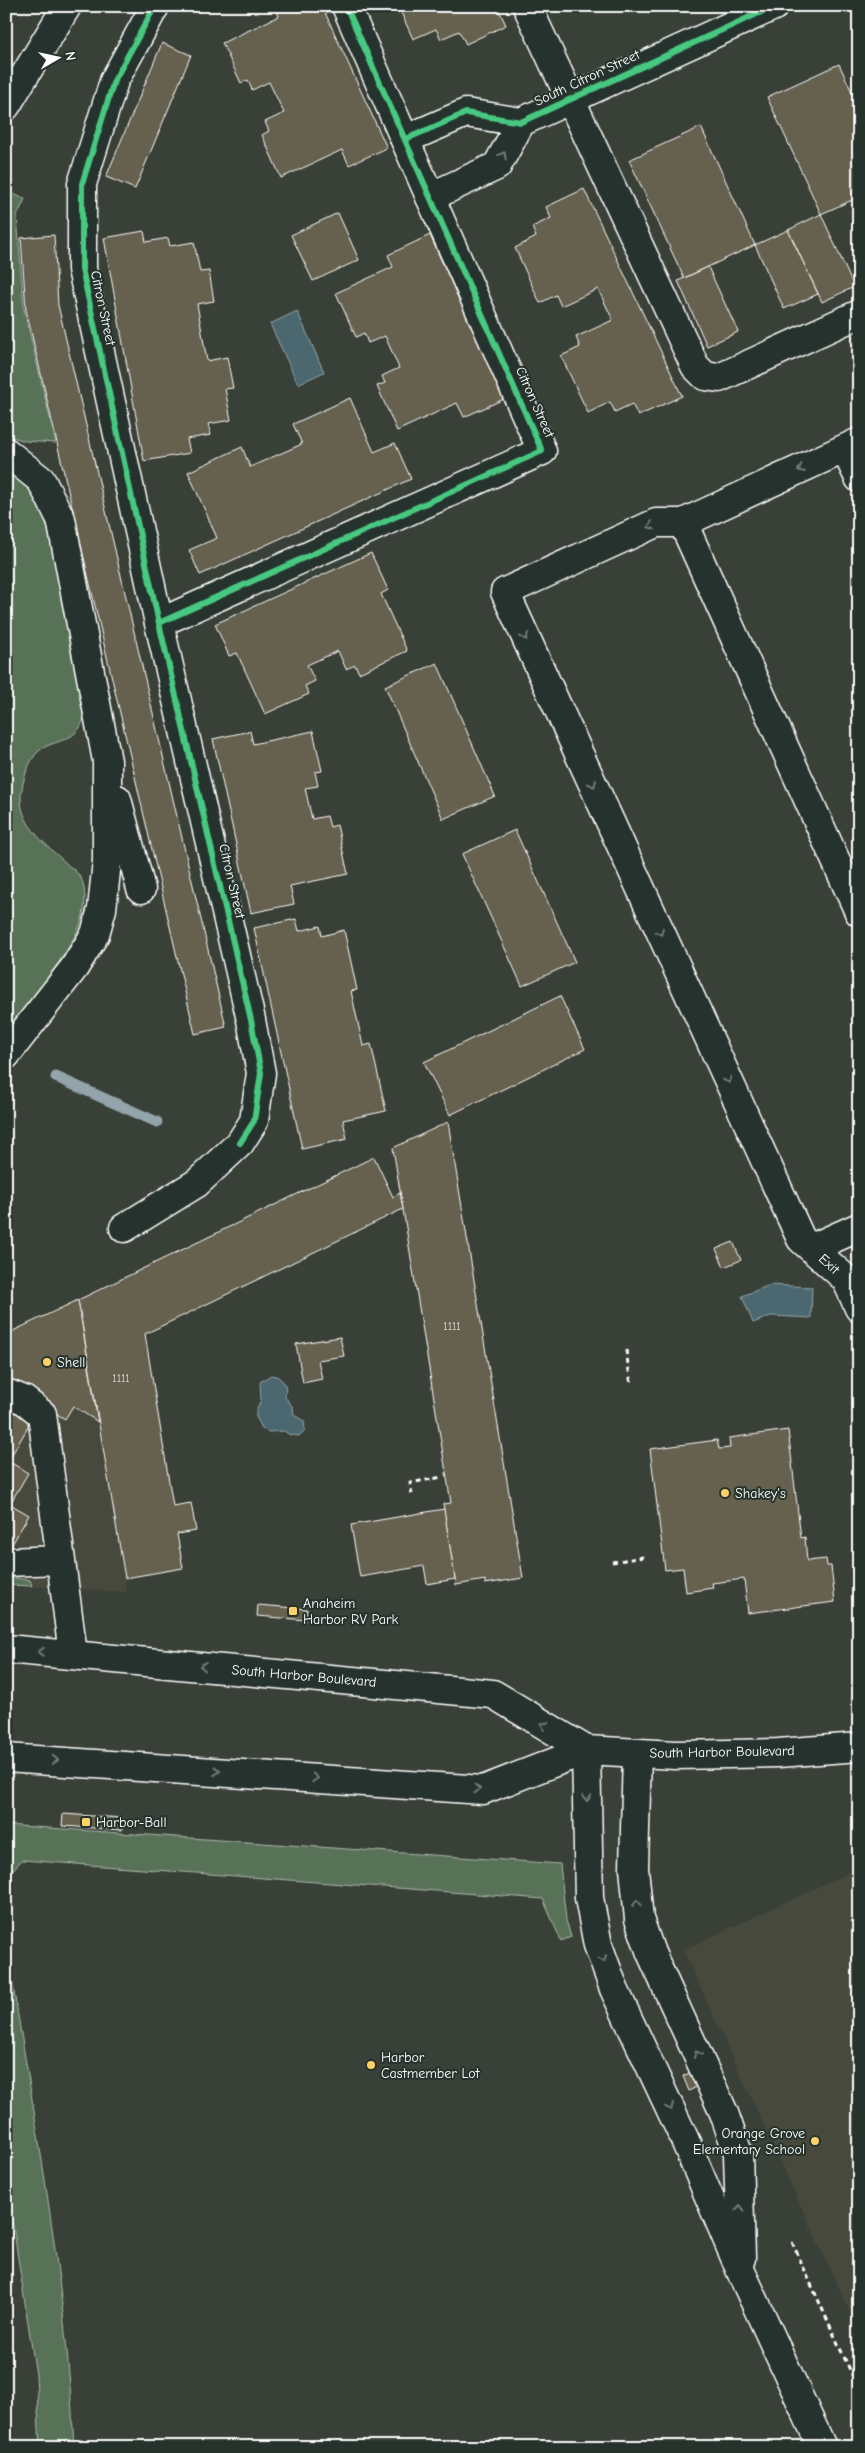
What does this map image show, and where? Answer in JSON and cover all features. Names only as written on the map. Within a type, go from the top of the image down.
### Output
[{"type":"main road","points":[[6,106],[67,6]]},
{"type":"main road","name":"Citron Street","points":[[124,1228],[197,1183],[240,1143],[254,1121],[261,1073],[251,1020],[160,623],[82,269],[82,184],[114,81],[155,6]]},
{"type":"main road","name":"Citron Street","points":[[160,623],[542,451],[346,6]]},
{"type":"main road","points":[[527,6],[695,366],[705,376],[719,378],[859,314]]},
{"type":"main road","name":"South Citron Street","points":[[521,122],[774,6]]},
{"type":"main road","points":[[406,139],[466,113],[521,122],[497,166],[430,197]]},
{"type":"main road","points":[[859,478],[852,445],[683,524],[859,912]]},
{"type":"main road","points":[[6,452],[41,480],[61,519],[107,761],[140,889]]},
{"type":"main road","name":"Exit","points":[[683,524],[656,524],[505,592],[801,1239],[846,1280],[859,1308]]},
{"type":"main road","points":[[6,1055],[74,968],[95,934],[102,909],[107,861],[107,761]]},
{"type":"main road","points":[[812,1248],[859,1227]]},
{"type":"main road","points":[[6,1393],[24,1400],[42,1414],[46,1428],[60,1560],[73,1654]]},
{"type":"main road","points":[[6,1562],[60,1560]]},
{"type":"main road","name":"South Harbor Boulevard","points":[[6,1649],[493,1694],[586,1750]]},
{"type":"main road","name":"South Harbor Boulevard","points":[[6,1758],[483,1790],[586,1750],[675,1755],[778,1753],[859,1747]]},
{"type":"main road","points":[[586,1750],[589,1898],[598,1945],[614,1989],[684,2138],[742,2274],[822,2447]]},
{"type":"main road","points":[[637,1753],[634,1868],[639,1919],[651,1952],[724,2113],[738,2153],[742,2274]]},
{"type":"path","points":[[626,1350],[631,1385]]},
{"type":"path","points":[[412,1494],[410,1483],[442,1477]]},
{"type":"path","points":[[612,1562],[644,1557]]},
{"type":"path","points":[[792,2242],[859,2390]]},
{"type":"shaded area","points":[[78,1300],[127,1592],[6,1585],[6,1334]]},
{"type":"shaded area","name":"Orange Grove Elementary School","points":[[859,1868],[859,2332],[683,1950]]},
{"type":"green space","points":[[6,191],[25,199],[17,216],[24,309],[56,443],[25,441],[6,435]]},
{"type":"green space","points":[[6,470],[28,486],[35,497],[47,526],[58,567],[61,596],[82,677],[85,707],[84,718],[76,732],[65,739],[46,746],[32,759],[23,783],[22,806],[30,827],[37,836],[81,878],[85,892],[85,903],[82,919],[70,946],[6,1030]]},
{"type":"green space","points":[[6,1577],[30,1580],[32,1586],[6,1585]]},
{"type":"green space","points":[[6,1825],[560,1864],[566,1920],[571,1937],[561,1941],[543,1899],[22,1860],[6,1877]]},
{"type":"green space","points":[[6,1943],[56,2257],[64,2320],[74,2447],[40,2447],[36,2375],[6,2180]]},
{"type":"water","points":[[297,311],[324,372],[298,384],[270,324]]},
{"type":"water","points":[[770,1285],[812,1287],[811,1318],[771,1316],[753,1323],[742,1296]]},
{"type":"water","points":[[271,1375],[281,1379],[286,1389],[285,1397],[293,1407],[294,1415],[304,1421],[305,1430],[299,1436],[290,1435],[284,1431],[268,1432],[262,1428],[256,1417],[256,1411],[261,1400],[260,1382]]},
{"type":"building","points":[[275,6],[322,6],[387,148],[349,165],[342,150],[281,178],[262,135],[269,131],[265,122],[284,113],[269,82],[252,90],[248,80],[241,83],[222,43],[279,16]]},
{"type":"building","points":[[398,6],[497,6],[506,25],[466,44],[459,31],[441,39],[436,29],[413,39]]},
{"type":"building","points":[[162,43],[191,55],[135,189],[106,177]]},
{"type":"building","points":[[839,64],[859,107],[859,197],[821,214],[767,97]]},
{"type":"building","points":[[701,127],[755,245],[684,278],[629,160]]},
{"type":"building","points":[[584,189],[682,396],[638,416],[632,404],[615,412],[610,402],[588,413],[561,356],[580,347],[576,337],[613,320],[598,289],[561,306],[556,295],[540,303],[515,248],[536,237],[532,227],[551,218],[546,207]]},
{"type":"building","points":[[338,213],[359,260],[313,281],[291,235]]},
{"type":"building","points":[[821,214],[854,287],[822,302],[788,230]]},
{"type":"building","points":[[788,230],[818,294],[784,309],[755,245]]},
{"type":"building","points":[[144,231],[146,242],[168,238],[170,246],[194,242],[200,272],[209,271],[214,301],[197,304],[207,361],[227,357],[233,388],[225,389],[231,420],[208,424],[211,435],[187,439],[190,453],[144,461],[104,238]]},
{"type":"building","points":[[54,235],[58,305],[226,1027],[195,1034],[26,310],[21,238]]},
{"type":"building","points":[[430,235],[504,399],[464,417],[457,403],[397,431],[377,386],[385,383],[382,376],[399,368],[385,336],[368,343],[364,333],[356,337],[336,293],[393,267],[388,255]]},
{"type":"building","points":[[708,267],[738,332],[707,346],[678,281]]},
{"type":"building","points":[[350,398],[374,452],[395,443],[411,479],[200,575],[189,550],[217,538],[188,472],[242,447],[250,467],[302,444],[293,424]]},
{"type":"building","points":[[371,553],[388,590],[381,594],[407,651],[359,673],[355,665],[346,669],[338,651],[307,665],[315,681],[305,686],[309,694],[265,714],[237,653],[229,656],[215,624]]},
{"type":"building","points":[[437,663],[495,796],[443,819],[385,686]]},
{"type":"building","points":[[250,731],[253,744],[313,731],[322,771],[315,772],[318,786],[305,788],[312,819],[327,816],[330,827],[337,825],[348,874],[290,886],[294,904],[251,913],[213,739]]},
{"type":"building","points":[[515,830],[575,962],[522,986],[462,854]]},
{"type":"building","points":[[296,919],[299,931],[320,926],[322,936],[344,930],[357,990],[351,991],[363,1046],[371,1044],[386,1111],[343,1120],[347,1139],[302,1149],[254,928]]},
{"type":"building","points":[[560,996],[585,1049],[450,1115],[424,1062]]},
{"type":"building","points":[[448,1122],[523,1578],[485,1584],[485,1580],[456,1585],[443,1504],[451,1503],[393,1148]]},
{"type":"building","points":[[374,1157],[393,1197],[400,1193],[403,1209],[145,1334],[173,1506],[191,1503],[196,1531],[177,1534],[183,1568],[125,1578],[78,1300]]},
{"type":"building","points":[[733,1242],[741,1260],[724,1267],[716,1249]]},
{"type":"building","name":"Shell","points":[[78,1300],[98,1422],[73,1406],[65,1419],[6,1382],[6,1342],[13,1331]]},
{"type":"building","points":[[340,1337],[344,1356],[318,1360],[322,1379],[303,1383],[296,1344]]},
{"type":"building","points":[[6,1407],[31,1422],[8,1461],[28,1473],[10,1504],[29,1515],[7,1553]]},
{"type":"building","name":"Shakey's","points":[[788,1430],[801,1538],[805,1537],[807,1561],[826,1559],[827,1566],[831,1566],[835,1602],[748,1613],[744,1579],[712,1583],[713,1588],[686,1592],[683,1568],[665,1570],[650,1449],[717,1440],[719,1449],[730,1448],[729,1438]]},
{"type":"building","points":[[444,1509],[455,1579],[427,1584],[424,1566],[360,1577],[351,1525]]},
{"type":"building","points":[[258,1605],[307,1609],[306,1620],[257,1616]]},
{"type":"building","points":[[63,1814],[123,1818],[122,1830],[62,1826]]},
{"type":"building","points":[[692,2072],[698,2086],[689,2091],[683,2076]]},
{"type":"building","points":[[859,2202],[859,2216],[853,2204]]},
{"type":"waterway","points":[[56,1077],[157,1122]]},
{"type":"cycle path","points":[[155,6],[114,81],[82,184],[82,269],[159,623],[251,1020],[261,1073],[254,1121],[240,1143]]},
{"type":"cycle path","points":[[159,623],[542,451],[346,6]]},
{"type":"cycle path","points":[[406,139],[466,113],[521,122],[774,6]]},
{"type":"place","name":"Shell","points":[[47,1362]]},
{"type":"place","name":"Shakey's","points":[[725,1493]]},
{"type":"place","name":"Anaheim Harbor RV Park","points":[[293,1611]]},
{"type":"place","name":"Harbor-Ball","points":[[86,1822]]},
{"type":"place","name":"Harbor Castmember Lot","points":[[371,2065]]},
{"type":"place","name":"Orange Grove Elementary School","points":[[815,2141]]}]
